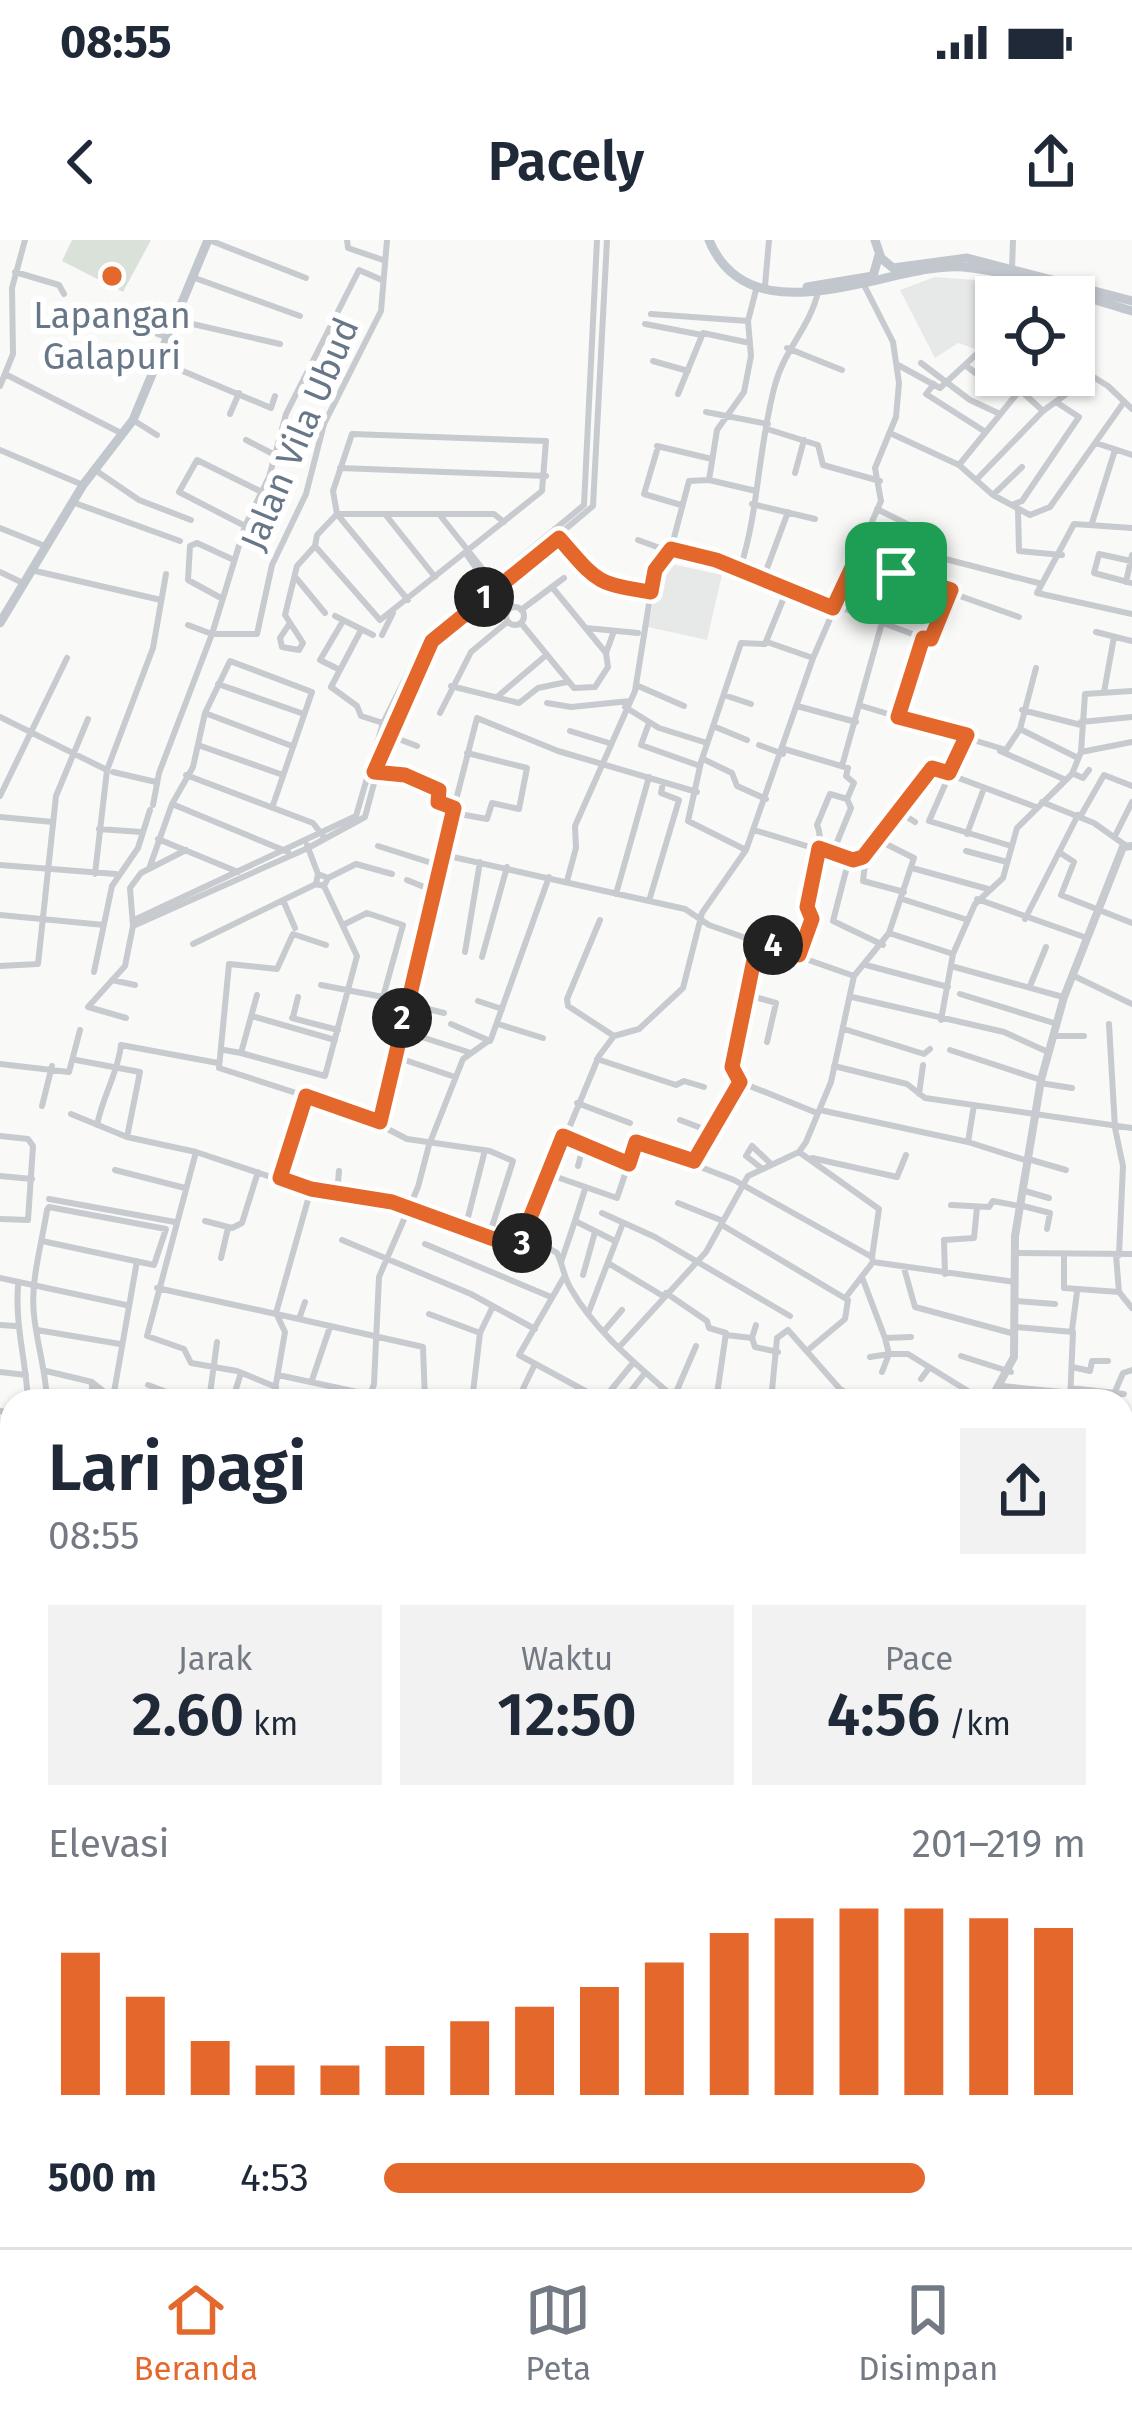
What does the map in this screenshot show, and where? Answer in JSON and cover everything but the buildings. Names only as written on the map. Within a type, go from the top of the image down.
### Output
[{"type":"main road","points":[[0,622],[83,485],[133,420],[208,240]]},
{"type":"main road","points":[[712,240],[745,279],[787,289],[818,292],[865,287],[947,267],[1009,273]]},
{"type":"main road","points":[[787,289],[871,277],[878,270],[875,240]]},
{"type":"main road","points":[[879,254],[893,268],[956,258],[1132,308]]},
{"type":"street","points":[[0,386],[7,376],[15,272],[25,240]]},
{"type":"street","points":[[208,240],[306,278]]},
{"type":"street","points":[[347,240],[348,248],[383,260]]},
{"type":"street","name":"Jalan Vila Ubud","points":[[212,634],[257,634],[272,565],[306,494],[324,424],[381,310],[386,240]]},
{"type":"street","points":[[556,535],[585,497],[597,240]]},
{"type":"street","points":[[133,923],[307,845],[356,816],[383,730],[427,635],[556,535],[595,498],[607,240]]},
{"type":"street","points":[[709,479],[717,430],[744,392],[748,321],[769,240]]},
{"type":"street","points":[[1008,276],[1013,240]]},
{"type":"street","name":"Jalan Vila Ubud","points":[[94,973],[117,874],[135,854],[286,414],[359,270],[382,280]]},
{"type":"street","points":[[15,272],[59,285],[64,294]]},
{"type":"street","points":[[192,277],[300,316]]},
{"type":"street","points":[[71,1114],[127,1137],[196,1152],[311,1189],[410,1208],[518,1248],[597,1059],[614,1036],[640,1029],[678,995],[700,919],[746,850],[813,658],[877,509],[880,481],[875,468],[898,406],[898,365],[893,342],[865,287]]},
{"type":"street","points":[[740,569],[753,531],[752,504],[787,348],[810,318],[818,292]]},
{"type":"street","points":[[651,314],[748,321]]},
{"type":"street","points":[[594,318],[604,319]]},
{"type":"street","points":[[175,320],[280,344]]},
{"type":"street","points":[[132,324],[168,338]]},
{"type":"street","points":[[645,324],[702,335],[710,332],[750,343]]},
{"type":"street","points":[[0,325],[14,327]]},
{"type":"street","points":[[677,394],[702,335]]},
{"type":"street","points":[[787,348],[842,370]]},
{"type":"street","points":[[85,354],[116,351],[159,360],[271,408],[275,396]]},
{"type":"street","points":[[898,365],[940,388],[975,355]]},
{"type":"street","points":[[653,361],[688,371]]},
{"type":"street","points":[[921,363],[1000,414]]},
{"type":"street","points":[[965,365],[975,373]]},
{"type":"street","points":[[7,376],[123,434]]},
{"type":"street","points":[[1095,379],[1132,409]]},
{"type":"street","points":[[934,383],[926,394],[984,431]]},
{"type":"street","points":[[959,465],[1019,390],[1043,411]]},
{"type":"street","points":[[230,414],[239,393]]},
{"type":"street","points":[[979,477],[1063,396]]},
{"type":"street","points":[[1056,402],[1079,417],[1016,507],[1019,551],[1062,555]]},
{"type":"street","points":[[890,433],[959,465],[979,477],[993,495],[1030,515],[1046,511],[1124,402]]},
{"type":"street","points":[[706,412],[818,445],[823,465],[880,481]]},
{"type":"street","points":[[133,420],[157,435]]},
{"type":"street","points":[[379,621],[407,600],[544,489],[543,438],[361,431],[349,438],[333,491],[338,514],[407,600]]},
{"type":"street","points":[[246,440],[274,455]]},
{"type":"street","points":[[795,473],[804,440]]},
{"type":"street","points":[[1096,443],[1132,455]]},
{"type":"street","points":[[681,505],[644,494],[657,446],[712,459]]},
{"type":"street","points":[[0,450],[83,485]]},
{"type":"street","points":[[1092,523],[1115,450]]},
{"type":"street","points":[[245,526],[179,492],[189,465],[197,460],[262,492]]},
{"type":"street","points":[[993,495],[1022,466]]},
{"type":"street","points":[[340,468],[546,476]]},
{"type":"street","points":[[95,470],[139,500],[191,520]]},
{"type":"street","points":[[566,881],[576,848],[575,826],[636,685],[655,570],[669,550],[689,481],[709,479],[756,490]]},
{"type":"street","points":[[585,497],[595,498]]},
{"type":"street","points":[[72,502],[180,541]]},
{"type":"street","points":[[752,504],[815,519]]},
{"type":"street","points":[[877,509],[913,526],[926,540],[930,555],[1042,584]]},
{"type":"street","points":[[763,579],[788,512]]},
{"type":"street","points":[[384,513],[435,577]]},
{"type":"street","points":[[288,626],[286,608],[299,562],[315,546],[316,535],[338,514],[494,514],[504,522]]},
{"type":"street","points":[[439,514],[567,682],[584,690],[595,687],[608,667],[606,653],[614,631]]},
{"type":"street","points":[[1132,528],[1077,523],[1037,593],[1132,614]]},
{"type":"street","points":[[0,529],[45,546]]},
{"type":"street","points":[[926,540],[929,533],[940,536]]},
{"type":"street","points":[[556,535],[596,580],[651,592]]},
{"type":"street","points":[[638,540],[740,569],[880,626],[923,638],[931,639],[951,590]]},
{"type":"street","points":[[223,599],[188,580],[190,546],[197,543],[234,560]]},
{"type":"street","points":[[315,546],[379,621],[385,635],[393,611]]},
{"type":"street","points":[[1099,554],[1131,558],[1129,582],[1094,573],[1099,554]]},
{"type":"street","points":[[856,559],[1018,617]]},
{"type":"street","points":[[31,570],[161,600]]},
{"type":"street","points":[[0,572],[23,583]]},
{"type":"street","points":[[95,874],[110,771],[153,648],[166,574]]},
{"type":"street","points":[[296,578],[325,613]]},
{"type":"street","points":[[440,713],[471,652],[512,613],[564,578]]},
{"type":"street","points":[[552,587],[606,653]]},
{"type":"street","points":[[767,642],[787,590]]},
{"type":"street","points":[[512,613],[520,623]]},
{"type":"street","points":[[340,670],[320,660],[339,619],[373,634]]},
{"type":"street","points":[[188,625],[212,634]]},
{"type":"street","points":[[842,766],[880,626]]},
{"type":"street","points":[[586,628],[638,633]]},
{"type":"street","points":[[360,632],[332,688],[357,706],[361,716],[417,746]]},
{"type":"street","points":[[1096,632],[1132,641]]},
{"type":"street","points":[[898,717],[923,638]]},
{"type":"street","points":[[1104,692],[1114,638]]},
{"type":"street","points":[[746,850],[690,826],[707,743],[743,640],[767,642],[813,658]]},
{"type":"street","points":[[497,697],[544,657]]},
{"type":"street","points":[[0,796],[3,780],[32,733],[67,658]]},
{"type":"street","points":[[148,868],[199,746],[206,713],[232,661],[311,691],[273,805]]},
{"type":"street","points":[[1000,751],[1009,748],[1020,729],[1036,668]]},
{"type":"street","points":[[451,686],[525,703],[538,688],[567,682]]},
{"type":"street","points":[[218,684],[304,714]]},
{"type":"street","points":[[636,685],[684,706]]},
{"type":"street","points":[[941,1020],[952,954],[977,899],[1003,878],[1017,828],[1069,777],[1080,755],[1085,694],[1132,691]]},
{"type":"street","points":[[724,695],[751,704]]},
{"type":"street","points":[[548,703],[628,704],[649,722],[707,743]]},
{"type":"street","points":[[797,706],[856,722]]},
{"type":"street","points":[[862,706],[967,735],[1069,777],[1083,778],[1089,770]]},
{"type":"street","points":[[1022,710],[1082,724],[1132,717]]},
{"type":"street","points":[[206,713],[292,746]]},
{"type":"street","points":[[0,717],[110,771],[156,782]]},
{"type":"street","points":[[380,1122],[404,1003],[467,753],[481,718],[604,764],[697,792]]},
{"type":"street","points":[[0,966],[37,965],[58,790],[88,719]]},
{"type":"street","points":[[649,722],[641,745],[732,773],[737,786],[766,799]]},
{"type":"street","points":[[713,726],[747,740]]},
{"type":"street","points":[[1020,729],[1080,755],[1132,742]]},
{"type":"street","points":[[570,731],[609,742]]},
{"type":"street","points":[[967,735],[929,821],[1011,846]]},
{"type":"street","points":[[759,745],[842,766],[853,781],[847,799],[851,808],[832,852]]},
{"type":"street","points":[[199,746],[283,775]]},
{"type":"street","points":[[370,771],[417,778],[439,790],[438,802],[454,810],[487,818],[492,802],[518,808],[527,769],[467,753]]},
{"type":"street","points":[[968,920],[863,881],[867,854],[932,768],[1079,816],[1116,834],[1129,846],[1096,906],[1040,1082],[1014,1253],[1016,1330],[1010,1372],[998,1389]]},
{"type":"street","points":[[186,775],[273,805],[313,823],[324,836]]},
{"type":"street","points":[[1025,919],[1102,776],[1132,786]]},
{"type":"street","points":[[616,893],[649,777]]},
{"type":"street","points":[[649,901],[679,800],[661,793],[663,782]]},
{"type":"street","points":[[967,834],[984,788]]},
{"type":"street","points":[[799,955],[812,919],[807,907],[822,834],[816,829],[828,796],[847,799]]},
{"type":"street","points":[[1116,834],[1132,802]]},
{"type":"street","points":[[172,804],[289,853]]},
{"type":"street","points":[[901,813],[915,822]]},
{"type":"street","points":[[0,817],[53,822]]},
{"type":"street","points":[[99,829],[141,832]]},
{"type":"street","points":[[754,830],[849,859],[867,854]]},
{"type":"street","points":[[158,839],[243,874]]},
{"type":"street","points":[[621,1345],[698,1262],[740,1185],[760,1167],[799,1152],[834,1066],[854,976],[890,933],[912,868],[914,858],[878,840]]},
{"type":"street","points":[[224,1050],[323,1077],[357,956],[307,845]]},
{"type":"street","points":[[378,846],[441,866]]},
{"type":"street","points":[[126,1018],[88,1008],[125,966],[133,923],[130,888],[148,868],[186,850]]},
{"type":"street","points":[[966,851],[1007,862]]},
{"type":"street","points":[[1059,852],[1074,862],[1060,893],[1132,922]]},
{"type":"street","points":[[444,855],[685,909],[700,919],[854,976]]},
{"type":"street","points":[[849,859],[832,921],[883,945]]},
{"type":"street","points":[[465,952],[480,862]]},
{"type":"street","points":[[193,944],[360,864],[392,874]]},
{"type":"street","points":[[0,865],[117,874]]},
{"type":"street","points":[[482,957],[507,867]]},
{"type":"street","points":[[912,868],[988,889]]},
{"type":"street","points":[[371,1389],[379,1277],[410,1208],[456,1077],[469,1052],[490,1041],[498,1024],[549,877]]},
{"type":"street","points":[[407,880],[434,891]]},
{"type":"street","points":[[977,899],[1087,938]]},
{"type":"street","points":[[283,900],[295,928]]},
{"type":"street","points":[[321,985],[383,998],[404,927],[370,913],[345,924]]},
{"type":"street","points":[[0,915],[104,925]]},
{"type":"street","points":[[600,920],[567,999],[568,1006],[614,1036]]},
{"type":"street","points":[[890,933],[952,954]]},
{"type":"street","points":[[326,945],[293,934],[277,969],[231,963],[218,1063],[222,1070],[380,1122],[392,1133],[515,1166],[489,1236]]},
{"type":"street","points":[[758,940],[732,1067],[740,1082],[819,1112],[968,1142],[1066,1170]]},
{"type":"street","points":[[1030,986],[1046,947]]},
{"type":"street","points":[[753,963],[774,969]]},
{"type":"street","points":[[866,965],[948,987]]},
{"type":"street","points":[[951,966],[1064,997]]},
{"type":"street","points":[[1072,975],[1132,1004]]},
{"type":"street","points":[[112,980],[134,986]]},
{"type":"street","points":[[745,994],[776,1004],[767,1042]]},
{"type":"street","points":[[960,994],[1057,1024]]},
{"type":"street","points":[[241,1053],[257,995]]},
{"type":"street","points":[[290,1028],[298,997]]},
{"type":"street","points":[[852,997],[1004,1032],[1048,1052]]},
{"type":"street","points":[[478,1001],[502,1009]]},
{"type":"street","points":[[404,1003],[444,1013]]},
{"type":"street","points":[[252,1016],[335,1040]]},
{"type":"street","points":[[292,1018],[338,1030]]},
{"type":"street","points":[[451,1024],[490,1041]]},
{"type":"street","points":[[498,1024],[543,1038]]},
{"type":"street","points":[[1109,1024],[1114,1128],[1123,1166],[1119,1292],[1132,1308]]},
{"type":"street","points":[[844,1029],[924,1054],[930,1048]]},
{"type":"street","points":[[0,1064],[52,1066],[69,1072],[76,1060],[80,1030]]},
{"type":"street","points":[[400,1030],[469,1052]]},
{"type":"street","points":[[1054,1036],[1066,1032],[1084,1036]]},
{"type":"street","points":[[97,1125],[104,1093],[121,1070],[121,1045],[218,1063]]},
{"type":"street","points":[[950,1050],[1040,1082],[1072,1088]]},
{"type":"street","points":[[396,1057],[456,1077]]},
{"type":"street","points":[[597,1059],[676,1085],[704,1087]]},
{"type":"street","points":[[76,1060],[140,1073],[127,1137]]},
{"type":"street","points":[[919,1094],[922,1065]]},
{"type":"street","points":[[42,1106],[52,1066]]},
{"type":"street","points":[[834,1066],[974,1106],[1132,1128]]},
{"type":"street","points":[[694,1161],[740,1082]]},
{"type":"street","points":[[280,1178],[306,1096]]},
{"type":"street","points":[[577,1102],[631,1123]]},
{"type":"street","points":[[968,1142],[974,1106]]},
{"type":"street","points":[[680,1120],[709,1131]]},
{"type":"street","points":[[0,1136],[32,1141],[28,1220],[0,1219]]},
{"type":"street","points":[[563,1136],[629,1164]]},
{"type":"street","points":[[548,1174],[617,1198],[636,1142],[694,1161],[872,1259],[904,1268],[1015,1282]]},
{"type":"street","points":[[578,1166],[583,1147]]},
{"type":"street","points":[[760,1167],[746,1156],[749,1147],[771,1164]]},
{"type":"street","points":[[196,1152],[157,1288],[148,1338],[184,1349],[191,1363],[276,1387],[285,1332],[276,1313],[311,1189]]},
{"type":"street","points":[[799,1152],[879,1209],[872,1259],[846,1298],[845,1318],[808,1350]]},
{"type":"street","points":[[466,1225],[484,1154]]},
{"type":"street","points":[[808,1157],[897,1177],[906,1155]]},
{"type":"street","points":[[115,1170],[185,1188]]},
{"type":"street","points":[[337,1193],[339,1171]]},
{"type":"street","points":[[205,1221],[228,1228],[242,1223],[258,1172]]},
{"type":"street","points":[[0,1176],[32,1179]]},
{"type":"street","points":[[561,1262],[585,1188]]},
{"type":"street","points":[[1025,1191],[1049,1198]]},
{"type":"street","points":[[49,1199],[175,1222]]},
{"type":"street","points":[[951,1205],[989,1207],[994,1201],[1050,1213],[1047,1229]]},
{"type":"street","points":[[678,1203],[723,1223],[846,1298]]},
{"type":"street","points":[[27,1389],[15,1326],[51,1205],[165,1226],[157,1264],[42,1241]]},
{"type":"street","points":[[945,1274],[944,1240],[974,1238],[976,1207]]},
{"type":"street","points":[[602,1213],[790,1316]]},
{"type":"street","points":[[574,1221],[615,1241]]},
{"type":"street","points":[[588,1314],[623,1223]]},
{"type":"street","points":[[220,1258],[228,1228]]},
{"type":"street","points":[[583,1275],[595,1232]]},
{"type":"street","points":[[525,1234],[557,1253],[564,1277],[588,1314],[664,1389]]},
{"type":"street","points":[[342,1240],[535,1329]]},
{"type":"street","points":[[425,1244],[551,1297]]},
{"type":"street","points":[[1014,1253],[1132,1254]]},
{"type":"street","points":[[1064,1256],[1063,1287],[1119,1292]]},
{"type":"street","points":[[116,1389],[126,1305],[137,1262]]},
{"type":"street","points":[[608,1263],[665,1294],[706,1321],[709,1328],[752,1338]]},
{"type":"street","points":[[904,1268],[915,1307],[1016,1330],[1073,1333]]},
{"type":"street","points":[[564,1277],[520,1354],[582,1389]]},
{"type":"street","points":[[862,1277],[889,1354],[883,1372]]},
{"type":"street","points":[[0,1278],[126,1305]]},
{"type":"street","points":[[26,1286],[47,1389]]},
{"type":"street","points":[[157,1288],[426,1351],[424,1389]]},
{"type":"street","points":[[1067,1389],[1077,1291]]},
{"type":"street","points":[[1016,1301],[1054,1304]]},
{"type":"street","points":[[299,1319],[305,1302]]},
{"type":"street","points":[[473,1389],[480,1333],[493,1306]]},
{"type":"street","points":[[605,1330],[622,1310]]},
{"type":"street","points":[[430,1314],[480,1333]]},
{"type":"street","points":[[0,1325],[15,1326]]},
{"type":"street","points":[[756,1325],[755,1347],[778,1352]]},
{"type":"street","points":[[312,1382],[330,1327]]},
{"type":"street","points":[[37,1330],[120,1344]]},
{"type":"street","points":[[773,1389],[778,1334],[788,1330],[843,1389]]},
{"type":"street","points":[[718,1389],[726,1335]]},
{"type":"street","points":[[885,1339],[911,1336]]},
{"type":"street","points":[[211,1389],[217,1342]]},
{"type":"street","points":[[680,1389],[696,1346]]},
{"type":"street","points":[[870,1358],[908,1354],[966,1389]]},
{"type":"street","points":[[961,1356],[1010,1372]]},
{"type":"street","points":[[1072,1367],[1090,1371],[1095,1360],[1108,1361]]},
{"type":"street","points":[[611,1389],[633,1363]]},
{"type":"street","points":[[524,1389],[535,1364]]},
{"type":"street","points":[[921,1379],[929,1368]]},
{"type":"street","points":[[46,1371],[92,1382],[101,1389]]},
{"type":"street","points":[[0,1372],[26,1375]]},
{"type":"street","points":[[632,1389],[645,1373]]},
{"type":"street","points":[[278,1375],[336,1389]]},
{"type":"street","points":[[236,1389],[240,1376]]},
{"type":"street","points":[[92,1382],[92,1389]]},
{"type":"street","points":[[148,1385],[159,1389]]},
{"type":"street","points":[[1001,1386],[1050,1389]]},
{"type":"shaded area","name":"Lapangan Galapuri","points":[[72,240],[151,240],[123,292],[62,261]]},
{"type":"shaded area","points":[[935,277],[975,280],[975,349],[958,343],[935,358],[900,290]]},
{"type":"shaded area","points":[[662,562],[722,575],[707,640],[648,627]]},
{"type":"place","name":"Lapangan Galapuri","points":[[112,276]]},
{"type":"route","points":[[559,538],[596,580],[651,592],[655,570],[671,549],[716,560],[833,608],[856,559],[896,573],[951,590],[931,639],[923,638],[898,717],[967,735],[949,773],[932,768],[863,857],[853,860],[819,848],[807,907],[812,919],[799,955],[758,940],[732,1067],[740,1082],[694,1161],[636,1142],[629,1164],[563,1136],[518,1248],[466,1225],[392,1202],[301,1187],[280,1178],[306,1096],[380,1122],[404,1003],[454,808],[438,802],[439,790],[417,778],[374,772],[386,734],[426,650],[440,633],[559,538]]}]
